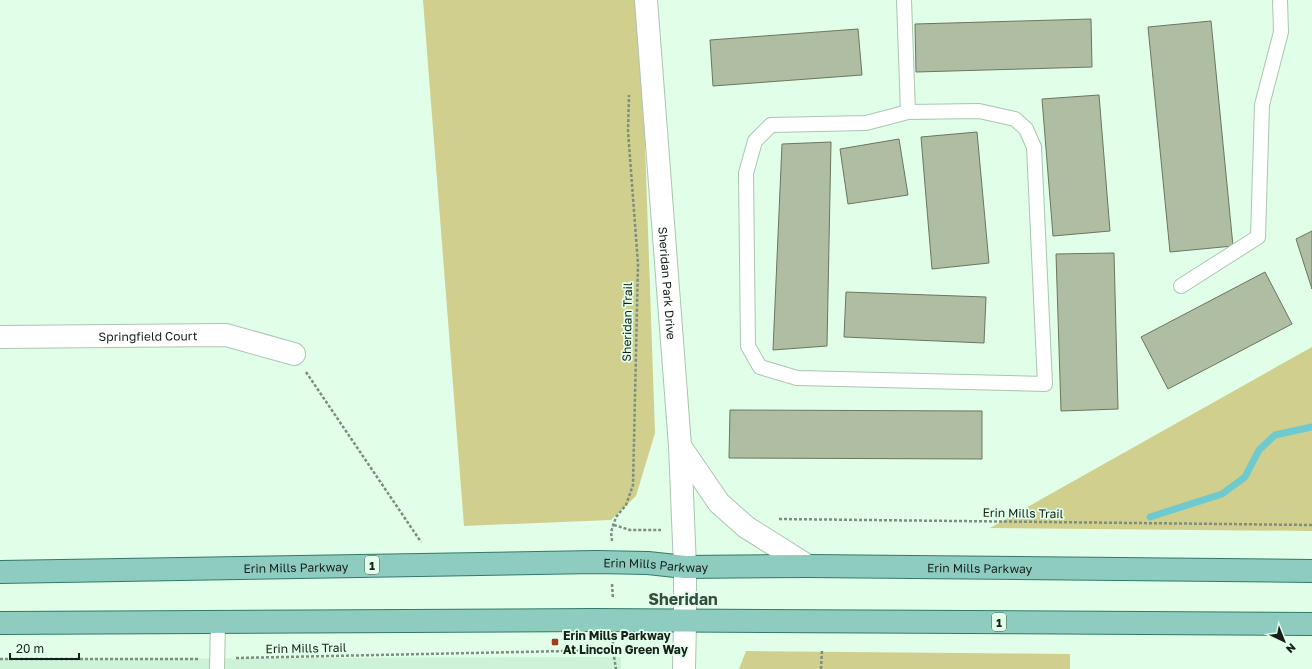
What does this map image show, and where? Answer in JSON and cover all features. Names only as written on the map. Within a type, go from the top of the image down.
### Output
[{"type":"main road","name":"Erin Mills Parkway","points":[[0,572],[612,562],[648,563],[685,567],[808,566],[1312,571]]},
{"type":"main road","name":"1","points":[[0,624],[614,620],[1312,624]]},
{"type":"street","name":"Sheridan Park Drive","points":[[646,0],[680,446],[685,567],[684,669]]},
{"type":"street","name":"Springfield Court","points":[[0,337],[226,336],[294,354]]},
{"type":"street","points":[[680,446],[719,503],[746,526],[808,566]]},
{"type":"lane","points":[[904,0],[908,112]]},
{"type":"lane","points":[[1181,286],[1258,238],[1262,105],[1281,32],[1280,0]]},
{"type":"lane","points":[[979,111],[1015,119],[1026,129],[1034,147],[1045,384],[797,378],[760,367],[748,346],[746,173],[755,141],[771,125],[866,123],[908,112],[979,111]]},
{"type":"lane","points":[[216,664],[218,622]]},
{"type":"path","name":"Sheridan Trail","points":[[614,620],[611,532],[616,517],[626,505],[633,485],[638,264],[628,132],[629,92]]},
{"type":"path","points":[[294,354],[436,564]]},
{"type":"path","name":"Erin Mills Trail","points":[[776,519],[1312,525]]},
{"type":"path","points":[[614,525],[630,530]]},
{"type":"path","name":"Erin Mills Trail","points":[[0,659],[216,664],[613,650],[616,669]]},
{"type":"path","points":[[821,669],[822,650]]},
{"type":"shaded area","points":[[423,0],[640,0],[655,433],[636,496],[611,520],[464,526]]},
{"type":"shaded area","points":[[1312,347],[1312,531],[990,528]]},
{"type":"shaded area","points":[[746,651],[1070,654],[1070,669],[739,669]]},
{"type":"shaded area","points":[[621,657],[621,669],[0,669],[0,659]]},
{"type":"building","points":[[1091,19],[1092,67],[916,72],[915,24]]},
{"type":"building","points":[[1211,21],[1233,246],[1170,252],[1148,27]]},
{"type":"building","points":[[858,29],[862,75],[713,86],[710,40]]},
{"type":"building","points":[[1099,95],[1110,231],[1053,236],[1042,99]]},
{"type":"building","points":[[977,132],[989,263],[932,269],[921,137]]},
{"type":"building","points":[[899,139],[908,195],[848,204],[840,149]]},
{"type":"building","points":[[831,142],[827,346],[773,350],[782,144]]},
{"type":"building","points":[[1312,231],[1312,289],[1296,239]]},
{"type":"building","points":[[1114,253],[1118,409],[1061,411],[1056,254]]},
{"type":"building","points":[[1265,272],[1292,324],[1168,389],[1141,337]]},
{"type":"building","points":[[846,292],[986,297],[984,343],[844,337]]},
{"type":"building","points":[[730,410],[982,411],[982,459],[729,458]]},
{"type":"waterway","points":[[1150,517],[1222,494],[1245,477],[1259,450],[1275,435],[1312,427]]},
{"type":"place","name":"Erin Mills Parkway At Lincoln Green Way","points":[[555,642]]},
{"type":"district","name":"Sheridan","points":[[683,599]]}]
